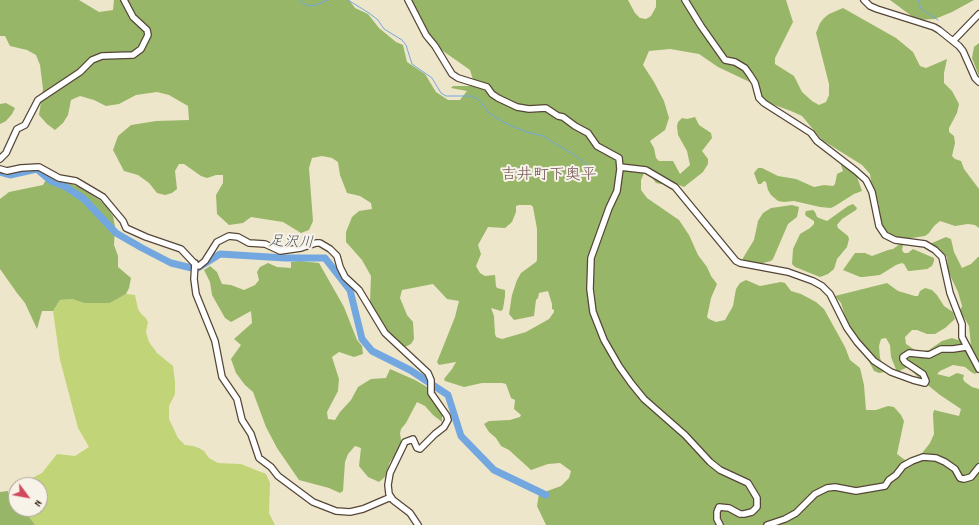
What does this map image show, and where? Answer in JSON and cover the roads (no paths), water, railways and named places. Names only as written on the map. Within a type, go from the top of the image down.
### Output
[{"type":"street","points":[[0,159],[6,153],[17,129],[25,125],[38,100],[80,72],[92,60],[102,56],[132,55],[141,49],[148,35],[147,30],[133,17],[124,0]]},
{"type":"street","points":[[408,0],[426,35],[435,46],[452,74],[458,78],[486,87],[498,98],[517,107],[529,109],[546,108],[588,133],[597,146],[619,158],[620,167],[617,191],[609,208],[591,258],[590,289],[593,312],[604,340],[619,366],[644,399],[685,435],[710,462],[720,470],[748,483],[758,498],[757,507],[752,512],[744,514],[740,514],[729,508],[720,507],[717,512],[717,519],[720,525]]},
{"type":"street","points":[[685,0],[725,60],[735,62],[745,68],[755,83],[759,98],[764,103],[811,133],[817,140],[866,180],[872,192],[879,226],[885,235],[895,240],[925,244],[935,250],[942,257],[950,293],[962,324],[962,337],[979,369]]},
{"type":"street","points":[[864,0],[876,9],[934,27],[939,30],[963,51],[975,78],[979,82]]},
{"type":"street","points":[[953,41],[979,14]]},
{"type":"street","points":[[0,169],[7,171],[39,167],[59,178],[76,181],[103,197],[123,221],[126,228],[180,249],[200,266],[217,242],[229,236],[249,242],[265,244],[280,251],[301,248],[316,243],[320,243],[330,248],[337,256],[345,277],[359,290],[385,334],[428,373],[431,393],[447,416],[448,420],[444,427],[420,450],[417,448],[412,439],[404,442],[390,473],[388,485],[389,494],[410,513],[418,525]]},
{"type":"street","points":[[620,167],[646,170],[675,187],[740,263],[788,272],[822,286],[830,294],[847,328],[857,342],[874,360],[891,372],[925,383],[923,374],[905,362],[903,357],[909,353],[929,355],[942,349],[953,349],[966,346]]},
{"type":"street","points":[[195,263],[194,279],[196,294],[215,341],[222,377],[237,399],[242,420],[251,434],[259,458],[278,476],[313,502],[336,511],[350,512],[363,509],[391,497]]},
{"type":"street","points":[[767,525],[785,519],[796,512],[815,494],[827,488],[835,487],[856,491],[885,486],[903,466],[923,457],[936,458],[945,462],[955,469],[960,478],[964,479],[971,477],[979,467]]},
{"type":"waterway","points":[[299,0],[308,6],[316,5],[328,0]]},
{"type":"waterway","points":[[348,0],[369,13],[378,20],[384,29],[402,40],[406,45],[412,64],[432,78],[441,93],[446,96],[472,96],[479,100],[489,113],[507,124],[527,132],[543,136],[573,154],[589,166]]},
{"type":"waterway","points":[[918,0],[921,9],[938,20]]},
{"type":"waterway","name":"足沢川","points":[[0,172],[10,175],[37,169],[51,181],[66,187],[84,199],[116,233],[171,263],[196,269],[220,254],[285,258],[325,258],[350,290],[362,339],[372,351],[410,370],[448,395],[461,436],[494,470],[546,495]]},
{"type":"district","name":"吉井町下奥平","points":[[549,177]]}]
